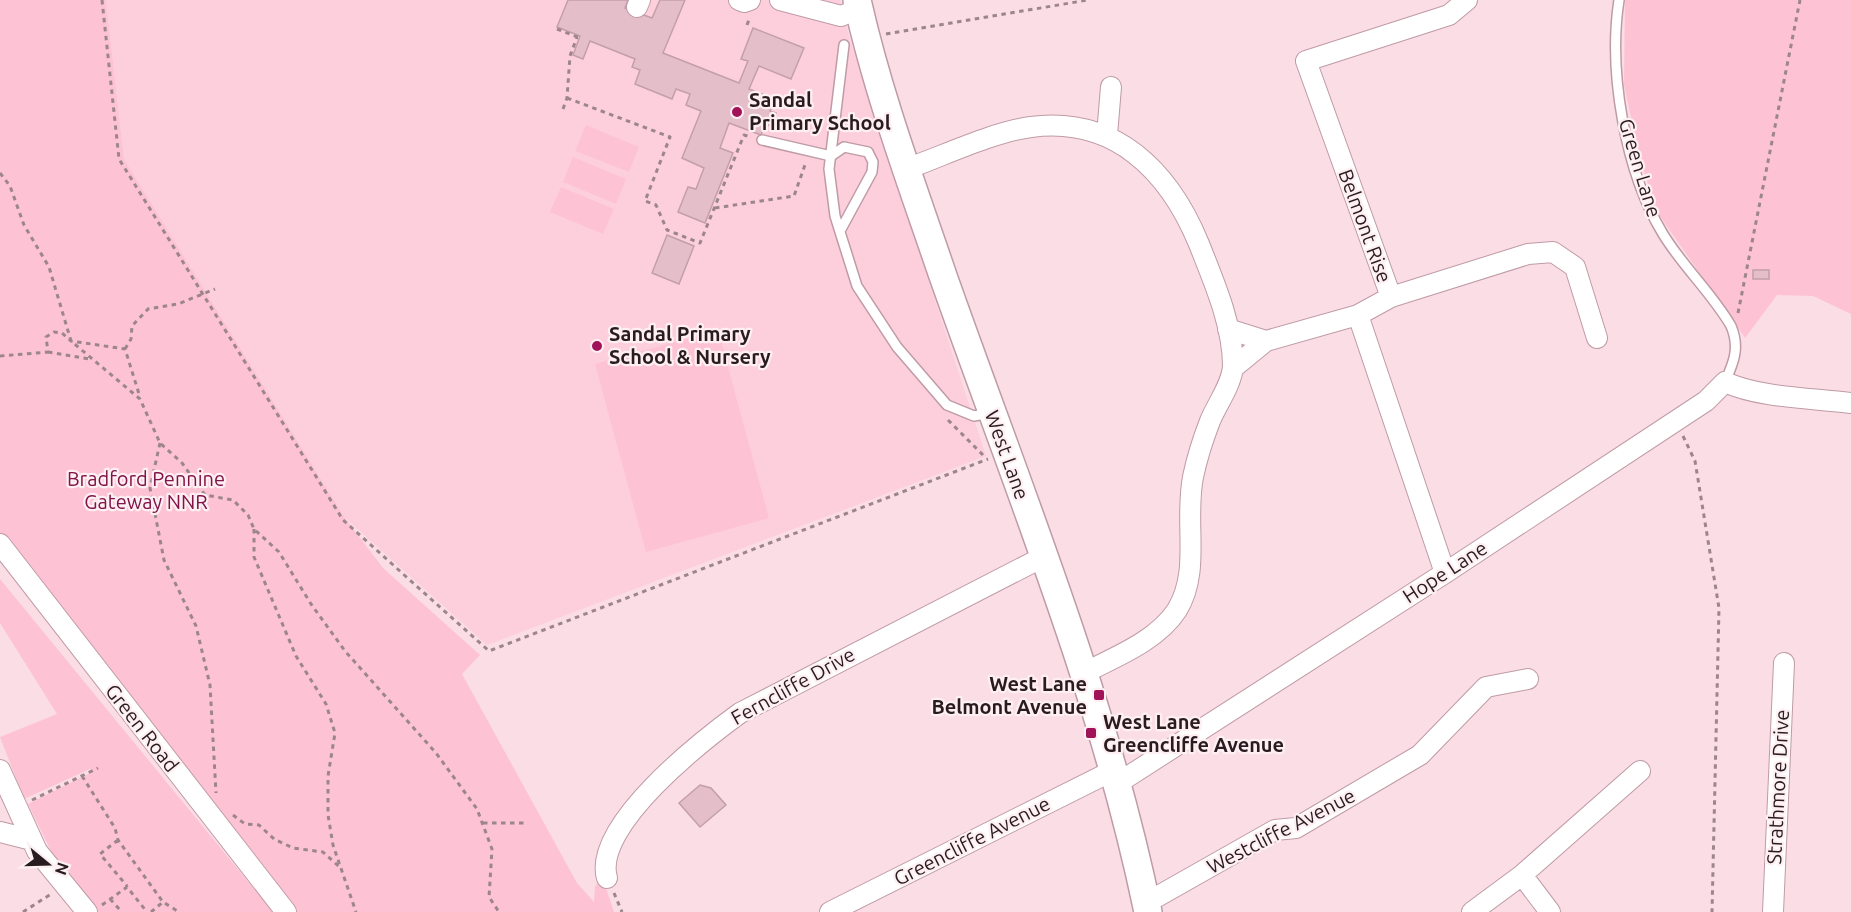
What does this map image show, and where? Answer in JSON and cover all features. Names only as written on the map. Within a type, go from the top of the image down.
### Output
[{"type":"street","points":[[739,0],[750,0]]},
{"type":"street","points":[[780,0],[841,16],[858,5]]},
{"type":"street","name":"Belmont Rise","points":[[1266,341],[1358,315],[1391,297],[1306,61],[1449,15],[1467,0]]},
{"type":"street","name":"West Lane","points":[[858,5],[855,41],[906,169],[992,413],[997,455],[1043,557],[1084,674],[1116,776],[1147,908]]},
{"type":"street","points":[[1107,135],[1111,87]]},
{"type":"street","points":[[906,169],[1029,127],[1078,128],[1107,135],[1130,148],[1147,164],[1180,206],[1206,263],[1228,329],[1233,368],[1196,463],[1189,506],[1191,574],[1181,602],[1168,622],[1156,632],[1084,674]]},
{"type":"street","points":[[1391,297],[1528,254],[1552,252],[1575,267],[1597,338]]},
{"type":"street","points":[[1358,315],[1445,573]]},
{"type":"street","points":[[1228,329],[1266,341]]},
{"type":"street","points":[[1233,368],[1266,341]]},
{"type":"street","points":[[1725,382],[1735,387],[1851,403]]},
{"type":"street","name":"Hope Lane","points":[[1116,776],[1445,573],[1706,401],[1725,382]]},
{"type":"street","name":"Green Road","points":[[0,543],[286,912]]},
{"type":"street","name":"Ferncliffe Drive","points":[[607,878],[604,869],[606,855],[626,820],[673,765],[699,742],[740,712],[1043,557]]},
{"type":"street","name":"Strathmore Drive","points":[[1773,912],[1784,663]]},
{"type":"street","name":"Westcliffe Avenue","points":[[1147,908],[1275,831],[1296,828],[1420,755],[1486,687],[1528,679]]},
{"type":"street","points":[[0,770],[37,851],[87,912]]},
{"type":"street","points":[[1472,912],[1522,875],[1640,771]]},
{"type":"street","name":"Greencliffe Avenue","points":[[830,912],[1116,776]]},
{"type":"street","points":[[0,832],[32,840]]},
{"type":"street","points":[[1522,875],[1550,912]]},
{"type":"lane","name":"Green Lane","points":[[1619,0],[1615,25],[1616,69],[1628,138],[1645,196],[1664,236],[1726,317],[1734,333]]},
{"type":"lane","points":[[855,41],[830,161],[832,200],[857,286],[897,347],[947,405],[974,416],[992,413]]},
{"type":"lane","points":[[762,140],[830,161]]},
{"type":"lane","points":[[830,161],[844,147],[860,148],[867,152],[873,162],[868,182],[854,202],[840,231]]},
{"type":"lane","points":[[1725,382],[1736,352],[1734,333]]},
{"type":"path","points":[[102,0],[119,159],[205,293],[343,520],[489,651],[997,455]]},
{"type":"path","points":[[855,41],[1088,0]]},
{"type":"path","points":[[1734,333],[1800,0]]},
{"type":"path","points":[[556,28],[578,38],[570,56],[567,98],[563,109]]},
{"type":"path","points":[[567,98],[670,138],[645,201],[656,205],[668,230],[700,243],[744,135],[762,140]]},
{"type":"path","points":[[714,208],[794,196],[806,160],[830,161]]},
{"type":"path","points":[[0,173],[10,186],[24,225],[49,267],[71,341]]},
{"type":"path","points":[[215,289],[178,303],[148,309],[132,326],[131,339],[125,349],[140,399],[160,443],[182,463],[205,495],[233,500],[248,515],[254,529],[254,557],[296,656],[326,705],[335,733],[328,776],[328,815],[333,845],[356,912]]},
{"type":"path","points":[[48,352],[46,337],[54,332],[62,333],[140,399]]},
{"type":"path","points":[[71,341],[125,349]]},
{"type":"path","points":[[0,356],[48,352],[92,359]]},
{"type":"path","points":[[947,405],[940,412],[997,455]]},
{"type":"path","points":[[1676,421],[1695,461],[1719,608],[1712,912]]},
{"type":"path","points":[[160,443],[150,488],[164,561],[196,626],[210,685],[215,769],[213,820],[236,815],[245,824],[259,825],[274,839],[292,848],[323,852],[342,869]]},
{"type":"path","points":[[254,529],[279,552],[311,604],[345,651],[436,753],[477,809],[492,849],[489,897],[499,912]]},
{"type":"path","points":[[17,807],[98,768]]},
{"type":"path","points":[[82,776],[115,828],[118,840],[163,902],[178,912]]},
{"type":"path","points":[[483,823],[527,823]]},
{"type":"path","points":[[118,840],[100,854],[149,912],[163,902]]},
{"type":"path","points":[[23,912],[65,885]]},
{"type":"path","points":[[94,912],[127,886]]},
{"type":"path","points":[[110,899],[122,912]]},
{"type":"shaded area","name":"Sandal Primary School & Nursery","points":[[106,0],[840,0],[850,40],[986,456],[487,645],[345,518],[124,159]]},
{"type":"green space","name":"Bradford Pennine Gateway NNR","points":[[0,0],[106,0],[124,159],[345,518],[383,568],[480,655],[462,674],[577,883],[594,902],[595,887],[602,876],[614,912],[297,912],[137,716],[0,538]]},
{"type":"green space","points":[[1625,0],[1851,0],[1851,314],[1813,296],[1777,295],[1745,338],[1659,215],[1641,164],[1624,85]]},
{"type":"green space","points":[[586,125],[639,147],[629,172],[575,151]]},
{"type":"green space","points":[[573,157],[626,179],[616,204],[563,182]]},
{"type":"green space","points":[[561,187],[614,209],[603,234],[550,212]]},
{"type":"green space","points":[[718,330],[769,518],[646,552],[595,364]]},
{"type":"green space","points":[[0,579],[273,912],[98,912],[53,855],[28,804],[92,772],[90,769],[24,799],[0,737],[57,714],[0,623]]},
{"type":"building","name":"Sandal Primary School","points":[[568,0],[628,0],[625,8],[652,18],[660,0],[685,0],[663,53],[739,83],[748,61],[741,59],[753,28],[804,48],[791,79],[759,66],[749,89],[775,99],[770,111],[776,113],[771,126],[765,124],[761,135],[729,123],[720,148],[733,153],[705,223],[678,212],[688,187],[696,189],[704,168],[682,158],[701,111],[686,105],[690,94],[676,89],[672,99],[635,84],[640,70],[632,67],[635,59],[590,41],[583,59],[573,55],[580,36],[557,27]]},
{"type":"building","points":[[667,235],[694,246],[679,284],[652,273]]},
{"type":"building","points":[[1753,270],[1769,270],[1769,279],[1753,279]]},
{"type":"building","points":[[700,785],[711,788],[726,805],[700,827],[679,803]]},
{"type":"place","name":"Sandal Primary School","points":[[737,112]]},
{"type":"place","name":"Sandal Primary School & Nursery","points":[[597,346]]},
{"type":"place","name":"West Lane Belmont Avenue","points":[[1099,695]]},
{"type":"place","name":"West Lane Greencliffe Avenue","points":[[1091,733]]}]
